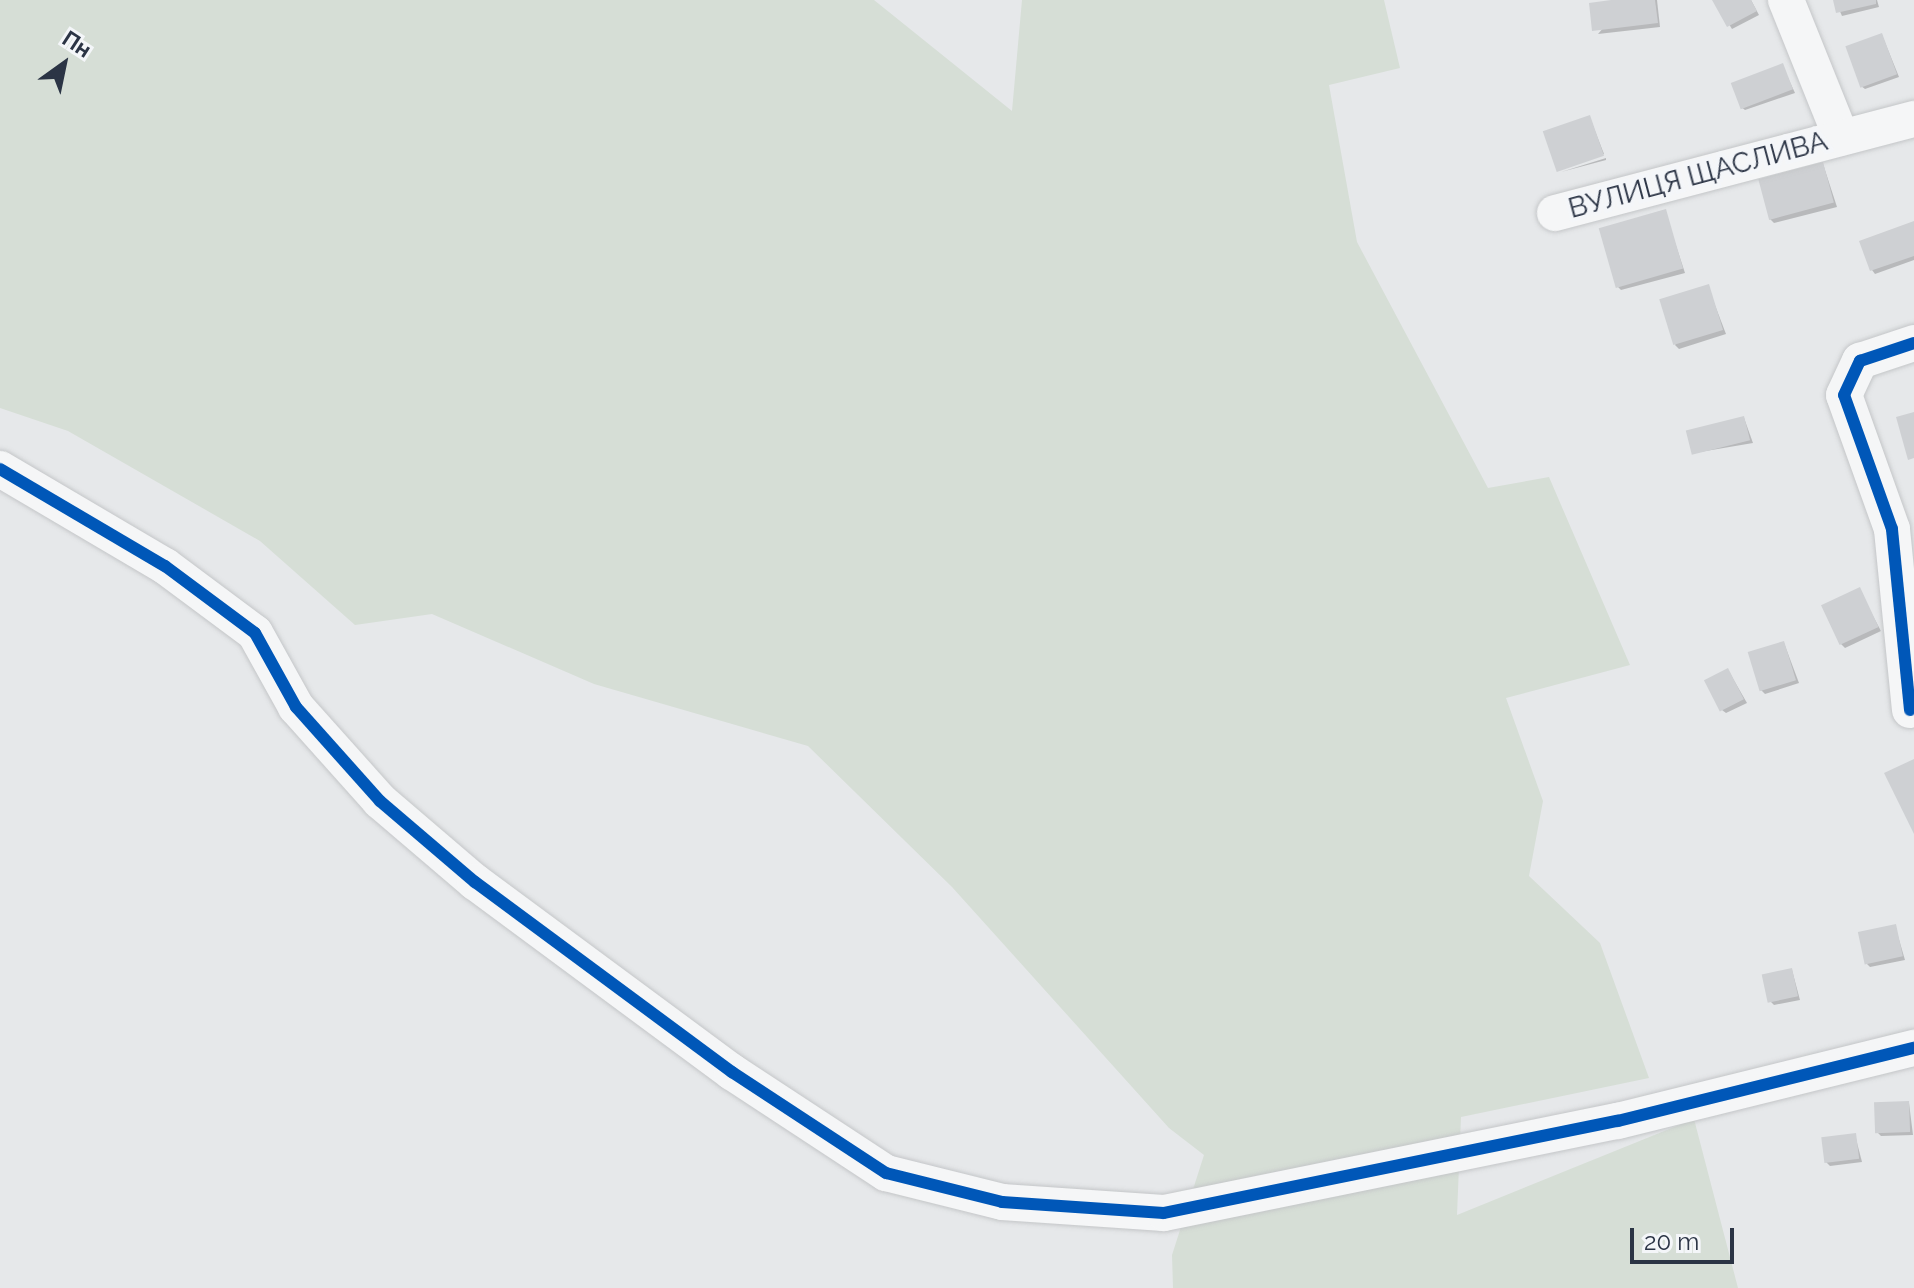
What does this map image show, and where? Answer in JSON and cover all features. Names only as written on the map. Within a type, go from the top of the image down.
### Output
[{"type":"street","name":"ВУЛИЦЯ ЩАСЛИВА","points":[[1786,0],[1841,137]]},
{"type":"street","name":"ВУЛИЦЯ ЩАСЛИВА","points":[[1555,213],[1914,119]]},
{"type":"street","points":[[1910,710],[1892,529],[1844,395],[1860,361],[1914,343]]},
{"type":"street","points":[[0,469],[165,566],[255,633],[284,685],[380,801],[475,882],[732,1072],[886,1173],[1002,1202],[1164,1213],[1618,1121],[1914,1048]]},
{"type":"street","points":[[0,495],[78,533],[284,685]]},
{"type":"shaded area","points":[[0,0],[874,0],[1012,111],[1022,0],[1384,0],[1400,68],[1329,85],[1357,242],[1488,488],[1549,477],[1630,665],[1506,698],[1543,801],[1529,876],[1600,943],[1649,1078],[1461,1117],[1457,1215],[1694,1119],[1738,1288],[1173,1288],[1172,1255],[1204,1155],[1169,1128],[952,887],[808,746],[594,684],[432,614],[355,625],[260,541],[68,431],[0,408]]},
{"type":"building","points":[[1655,0],[1658,23],[1592,31],[1589,3]]},
{"type":"building","points":[[1712,0],[1751,0],[1757,11],[1727,27]]},
{"type":"building","points":[[1833,0],[1876,0],[1876,4],[1836,13]]},
{"type":"building","points":[[1882,33],[1897,74],[1860,88],[1845,46]]},
{"type":"building","points":[[1783,63],[1793,89],[1741,109],[1731,83]]},
{"type":"building","points":[[1590,115],[1604,156],[1557,172],[1543,131]]},
{"type":"building","points":[[1823,162],[1834,203],[1769,220],[1758,179]]},
{"type":"building","points":[[1666,209],[1683,269],[1616,288],[1599,228]]},
{"type":"building","points":[[1914,221],[1914,256],[1870,271],[1859,241]]},
{"type":"building","points":[[1709,284],[1723,330],[1673,345],[1659,299]]},
{"type":"building","points":[[1914,412],[1914,458],[1908,460],[1896,417]]},
{"type":"building","points":[[1744,416],[1750,440],[1692,455],[1686,431]]},
{"type":"building","points":[[1860,587],[1879,627],[1840,645],[1821,605]]},
{"type":"building","points":[[1784,641],[1796,680],[1760,691],[1748,652]]},
{"type":"building","points":[[1728,668],[1744,699],[1720,711],[1704,680]]},
{"type":"building","points":[[1914,759],[1914,834],[1884,773]]},
{"type":"building","points":[[1896,924],[1903,956],[1865,964],[1858,932]]},
{"type":"building","points":[[1792,968],[1798,996],[1768,1003],[1762,974]]},
{"type":"building","points":[[1909,1101],[1910,1132],[1875,1133],[1874,1102]]},
{"type":"building","points":[[1856,1133],[1859,1159],[1824,1163],[1821,1137]]},
{"type":"cycle path","points":[[1910,710],[1892,529],[1844,395],[1860,361],[1914,343]]},
{"type":"cycle path","points":[[0,469],[165,566],[255,633],[296,707],[380,801],[475,882],[732,1072],[886,1173],[1002,1202],[1164,1213],[1618,1121],[1914,1048]]}]
